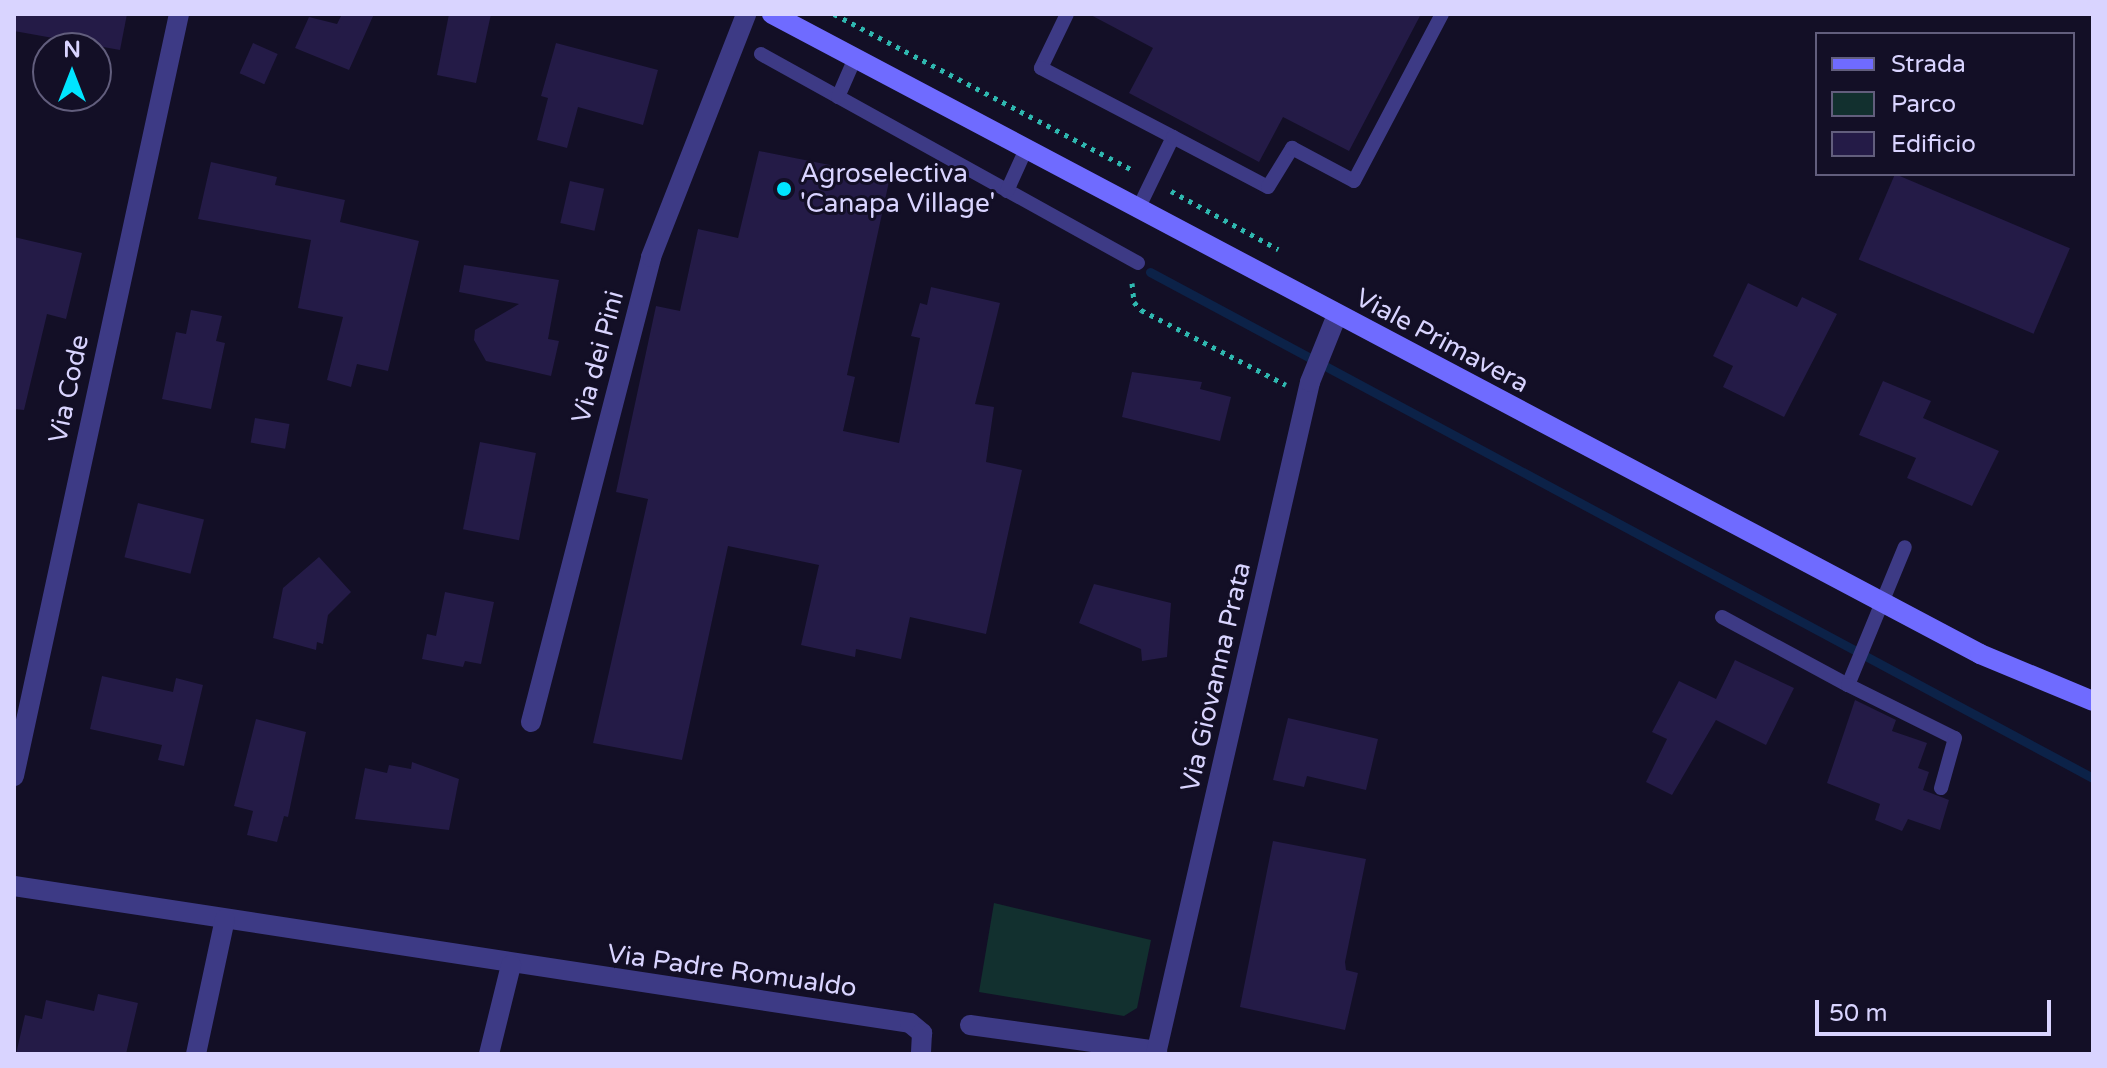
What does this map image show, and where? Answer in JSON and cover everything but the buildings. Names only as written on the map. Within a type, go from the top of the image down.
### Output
[{"type":"main road","name":"Viale Primavera","points":[[772,14],[1138,209],[1334,324],[2002,665],[2093,701]]},
{"type":"street","name":"Via Code","points":[[14,776],[179,14]]},
{"type":"street","name":"Via dei Pini","points":[[531,722],[651,257],[746,14]]},
{"type":"street","name":"Via Giovanna Prata","points":[[1156,1053],[1310,386],[1334,324]]},
{"type":"street","name":"Via Padre Romualdo","points":[[14,886],[511,965],[910,1023],[922,1033],[921,1054]]},
{"type":"street","points":[[196,1054],[225,919]]},
{"type":"street","points":[[489,1054],[511,965]]},
{"type":"street","points":[[970,1025],[1156,1053]]},
{"type":"lane","points":[[1067,14],[1041,68],[1268,187],[1292,148],[1354,181],[1442,14]]},
{"type":"lane","points":[[761,54],[1138,263]]},
{"type":"lane","points":[[838,97],[855,58]]},
{"type":"lane","points":[[1138,209],[1173,137]]},
{"type":"lane","points":[[1007,191],[1026,149]]},
{"type":"lane","points":[[1851,680],[1905,547]]},
{"type":"lane","points":[[1722,617],[1851,680],[1955,738],[1941,788]]},
{"type":"path","points":[[1138,263],[1130,291],[1141,310],[1283,384],[1310,386]]},
{"type":"green space","points":[[994,903],[1151,940],[1137,1008],[1124,1016],[979,992]]},
{"type":"waterway","points":[[1150,272],[2093,778]]},
{"type":"place","name":"Agroselectiva 'Canapa Village'","points":[[784,189]]}]
